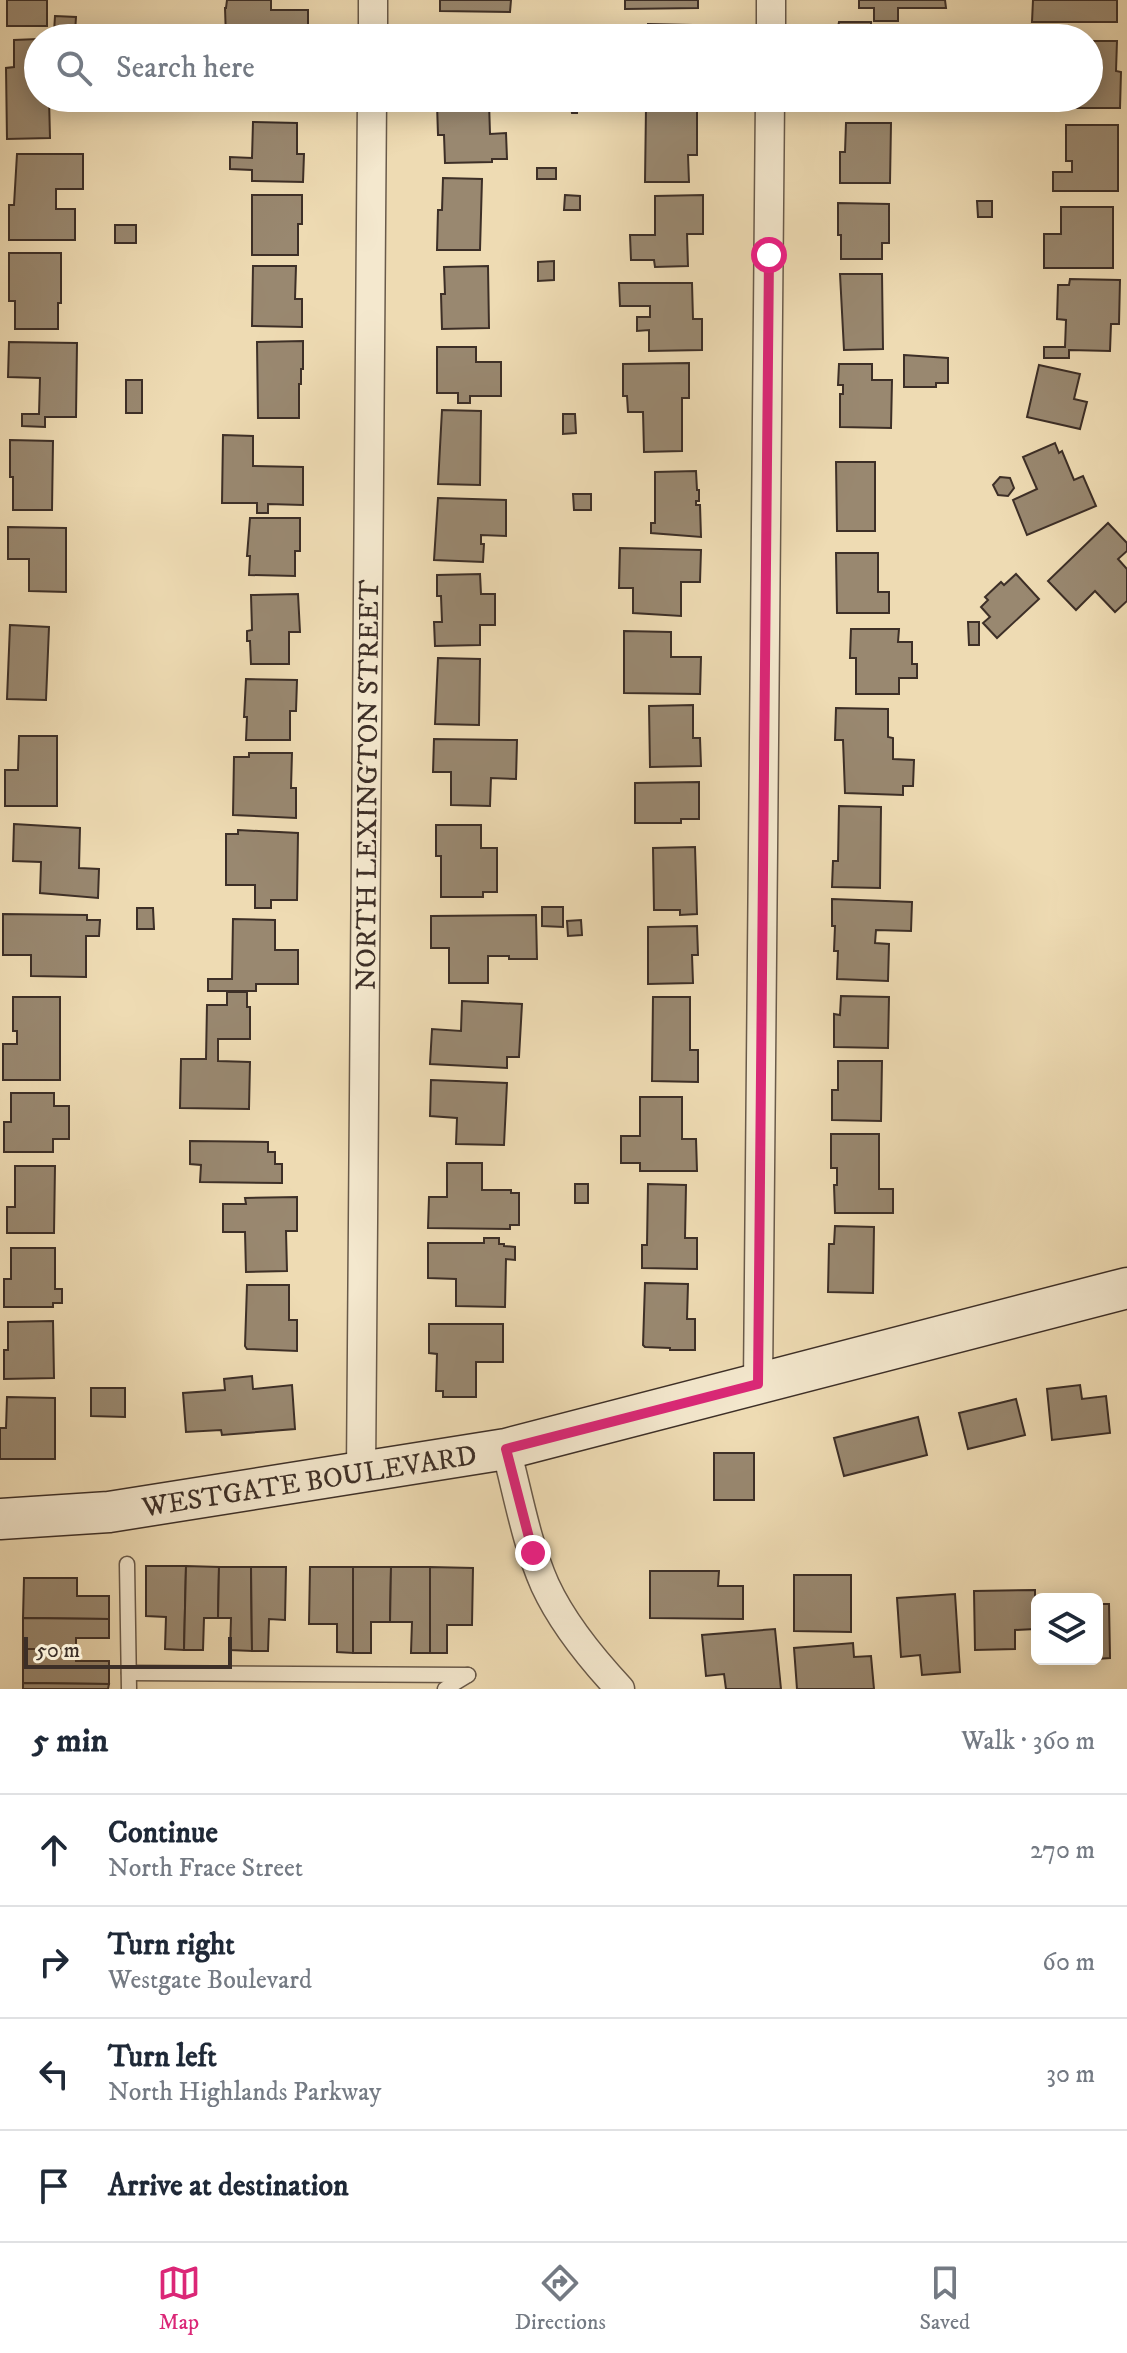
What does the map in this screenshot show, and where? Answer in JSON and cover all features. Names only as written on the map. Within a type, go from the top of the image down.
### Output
[{"type":"street","points":[[373,0],[373,24]]},
{"type":"street","points":[[771,0],[771,24]]},
{"type":"street","name":"NORTH LEXINGTON STREET","points":[[361,1473],[372,112]]},
{"type":"street","points":[[758,1384],[770,112]]},
{"type":"street","name":"WESTGATE BOULEVARD","points":[[0,1519],[109,1512],[506,1449],[1127,1288]]},
{"type":"street","points":[[506,1449],[533,1553],[546,1586],[594,1661],[620,1689]]},
{"type":"lane","points":[[127,1564],[129,1689]]},
{"type":"lane","points":[[129,1673],[468,1675],[445,1689]]},
{"type":"building","points":[[7,0],[47,0],[47,24],[7,26]]},
{"type":"building","points":[[227,0],[271,0],[271,10],[308,10],[308,24],[226,24]]},
{"type":"building","points":[[440,0],[511,0],[510,12],[440,11]]},
{"type":"building","points":[[625,0],[698,0],[698,8],[625,9]]},
{"type":"building","points":[[859,0],[945,0],[946,8],[898,8],[898,21],[874,21],[874,8],[859,8]]},
{"type":"building","points":[[1033,0],[1117,0],[1117,22],[1032,22]]},
{"type":"building","points":[[55,16],[76,17],[76,24],[54,24]]},
{"type":"building","points":[[839,22],[871,22],[871,24]]},
{"type":"building","points":[[14,40],[24,40],[24,112],[49,112],[50,138],[7,139],[6,68],[14,67]]},
{"type":"building","points":[[1103,41],[1117,41],[1116,71],[1121,72],[1120,108],[1103,108]]},
{"type":"building","points":[[437,112],[489,112],[490,134],[506,133],[507,159],[445,163],[444,135],[438,135]]},
{"type":"building","points":[[646,112],[697,112],[697,155],[688,155],[689,182],[645,182]]},
{"type":"building","points":[[253,122],[297,123],[297,154],[304,154],[303,182],[252,181],[252,170],[230,169],[230,157],[252,158]]},
{"type":"building","points":[[846,123],[891,123],[890,183],[840,183],[840,152],[845,152]]},
{"type":"building","points":[[1066,125],[1118,125],[1118,191],[1053,191],[1053,172],[1072,172],[1072,161],[1066,161]]},
{"type":"building","points":[[17,154],[83,154],[83,189],[56,189],[56,209],[75,209],[75,240],[9,240],[9,205],[14,205]]},
{"type":"building","points":[[537,168],[556,168],[556,179],[537,179]]},
{"type":"building","points":[[443,178],[482,179],[480,250],[437,250]]},
{"type":"building","points":[[252,195],[302,195],[298,255],[252,255]]},
{"type":"building","points":[[565,195],[580,196],[580,210],[564,210]]},
{"type":"building","points":[[703,195],[703,234],[687,234],[688,266],[655,267],[654,260],[631,260],[630,235],[655,235],[655,196]]},
{"type":"building","points":[[977,201],[992,201],[992,217],[978,217]]},
{"type":"building","points":[[838,203],[889,204],[889,243],[882,243],[882,259],[841,259]]},
{"type":"building","points":[[1061,207],[1113,207],[1113,268],[1044,268],[1044,234],[1061,234]]},
{"type":"building","points":[[115,225],[136,225],[136,243],[115,243]]},
{"type":"building","points":[[9,253],[61,253],[58,329],[15,329],[15,301],[9,301]]},
{"type":"building","points":[[554,261],[554,280],[538,281],[538,262]]},
{"type":"building","points":[[253,266],[296,266],[295,299],[302,299],[302,327],[252,326]]},
{"type":"building","points":[[488,266],[489,328],[442,329],[444,267]]},
{"type":"building","points":[[840,274],[882,274],[883,349],[844,350]]},
{"type":"building","points":[[1070,279],[1120,280],[1119,324],[1111,324],[1110,351],[1069,350],[1069,358],[1044,358],[1044,347],[1065,347],[1066,320],[1057,319],[1058,285],[1069,285]]},
{"type":"building","points":[[619,283],[692,283],[693,319],[702,319],[702,350],[649,351],[649,330],[637,331],[637,317],[650,317],[650,306],[620,306]]},
{"type":"building","points":[[303,341],[299,418],[258,418],[257,342]]},
{"type":"building","points":[[9,342],[77,343],[76,417],[45,417],[45,427],[22,426],[22,414],[39,414],[40,378],[8,377]]},
{"type":"building","points":[[437,347],[476,347],[476,362],[501,362],[501,396],[470,396],[470,403],[458,403],[458,393],[437,393]]},
{"type":"building","points":[[904,355],[948,358],[948,383],[936,383],[936,387],[904,387]]},
{"type":"building","points":[[689,363],[689,398],[682,398],[682,451],[644,452],[643,412],[628,412],[627,396],[623,396],[623,364]]},
{"type":"building","points":[[839,364],[872,364],[872,380],[892,380],[891,428],[840,427],[843,385],[838,385]]},
{"type":"building","points":[[1039,365],[1080,374],[1074,399],[1087,402],[1080,429],[1027,417]]},
{"type":"building","points":[[126,380],[142,380],[142,413],[126,413]]},
{"type":"building","points":[[442,410],[481,411],[480,485],[438,484]]},
{"type":"building","points":[[563,414],[575,414],[576,433],[563,434]]},
{"type":"building","points":[[223,435],[253,436],[253,466],[303,467],[303,505],[268,504],[268,513],[257,513],[257,503],[222,503]]},
{"type":"building","points":[[10,440],[53,441],[52,510],[13,510]]},
{"type":"building","points":[[1055,443],[1059,453],[1062,451],[1074,480],[1083,476],[1096,506],[1027,535],[1013,500],[1037,489],[1023,457]]},
{"type":"building","points":[[836,462],[875,462],[875,531],[837,531]]},
{"type":"building","points":[[696,471],[699,501],[696,505],[700,505],[701,537],[651,533],[651,523],[655,523],[655,472]]},
{"type":"building","points":[[1000,477],[1010,478],[1014,488],[1008,496],[998,495],[993,485]]},
{"type":"building","points":[[573,494],[591,494],[591,510],[574,510]]},
{"type":"building","points":[[438,498],[506,500],[506,536],[481,535],[483,562],[434,560]]},
{"type":"building","points":[[250,518],[300,518],[300,551],[295,551],[295,576],[249,575]]},
{"type":"building","points":[[1108,523],[1127,543],[1127,551],[1118,559],[1127,569],[1127,601],[1115,612],[1095,591],[1076,610],[1048,581]]},
{"type":"building","points":[[8,527],[66,528],[66,592],[29,591],[29,559],[8,559]]},
{"type":"building","points":[[620,548],[701,550],[700,582],[681,582],[681,616],[633,613],[633,588],[619,588]]},
{"type":"building","points":[[836,553],[878,553],[878,592],[889,592],[889,613],[837,613]]},
{"type":"building","points":[[480,574],[481,594],[495,594],[495,625],[480,625],[480,645],[435,646],[434,622],[442,622],[437,575]]},
{"type":"building","points":[[1016,574],[1039,599],[997,638],[983,623],[990,617],[981,607],[988,600],[985,597],[1001,582],[1004,585]]},
{"type":"building","points":[[298,594],[300,632],[289,632],[289,664],[251,664],[247,631],[252,630],[251,595]]},
{"type":"building","points":[[968,622],[979,622],[979,645],[969,645]]},
{"type":"building","points":[[10,625],[49,627],[46,700],[7,699]]},
{"type":"building","points":[[851,629],[899,629],[898,642],[912,642],[912,664],[917,664],[917,678],[899,678],[899,694],[856,694],[856,658],[850,658]]},
{"type":"building","points":[[624,631],[671,632],[671,657],[701,657],[700,694],[624,693]]},
{"type":"building","points":[[438,658],[480,659],[479,725],[435,724]]},
{"type":"building","points":[[246,679],[297,680],[296,711],[290,711],[290,740],[246,740]]},
{"type":"building","points":[[693,705],[693,738],[700,738],[701,766],[650,767],[649,706]]},
{"type":"building","points":[[836,708],[888,709],[888,737],[893,738],[893,759],[914,760],[913,786],[903,786],[903,795],[845,793],[843,740],[835,740]]},
{"type":"building","points":[[19,736],[57,736],[57,806],[5,806],[5,770],[18,770]]},
{"type":"building","points":[[434,739],[517,740],[516,779],[491,778],[490,806],[451,805],[451,772],[433,772]]},
{"type":"building","points":[[249,753],[292,753],[291,788],[296,788],[296,818],[233,815],[234,757],[249,757]]},
{"type":"building","points":[[699,782],[699,819],[681,819],[681,823],[635,823],[635,783]]},
{"type":"building","points":[[839,806],[881,807],[880,888],[832,887],[833,861],[838,861]]},
{"type":"building","points":[[14,824],[80,828],[79,868],[99,869],[98,898],[40,893],[41,862],[13,861]]},
{"type":"building","points":[[436,825],[481,825],[481,848],[497,848],[497,892],[483,892],[483,897],[441,897],[441,856],[436,856]]},
{"type":"building","points":[[238,830],[298,833],[297,900],[271,900],[271,908],[255,908],[255,885],[226,885],[226,834],[238,834]]},
{"type":"building","points":[[695,847],[697,914],[680,915],[680,910],[654,910],[653,848]]},
{"type":"building","points":[[832,899],[912,902],[911,931],[876,930],[875,943],[889,944],[888,981],[837,979],[838,951],[834,951]]},
{"type":"building","points":[[542,907],[563,907],[563,927],[542,926]]},
{"type":"building","points":[[137,908],[153,908],[154,929],[137,929]]},
{"type":"building","points":[[3,914],[87,915],[87,920],[100,920],[99,936],[86,936],[86,977],[31,976],[31,955],[3,955]]},
{"type":"building","points":[[536,915],[537,959],[488,956],[488,983],[449,983],[449,948],[431,948],[431,916]]},
{"type":"building","points":[[233,919],[275,920],[275,950],[298,950],[298,984],[256,984],[256,991],[208,991],[208,979],[232,979]]},
{"type":"building","points":[[581,920],[582,935],[568,936],[567,921]]},
{"type":"building","points":[[697,926],[698,955],[692,955],[693,983],[648,984],[648,927]]},
{"type":"building","points":[[227,992],[247,992],[250,1039],[218,1039],[218,1061],[250,1062],[249,1109],[180,1108],[181,1059],[206,1059],[207,1005],[227,1005]]},
{"type":"building","points":[[841,996],[889,997],[888,1048],[834,1047],[834,1014],[840,1015]]},
{"type":"building","points":[[13,997],[60,997],[60,1080],[3,1080],[3,1044],[17,1044],[17,1031],[13,1031]]},
{"type":"building","points":[[653,997],[690,997],[690,1050],[698,1050],[698,1082],[652,1081]]},
{"type":"building","points":[[462,1001],[522,1004],[519,1057],[507,1057],[507,1068],[430,1064],[432,1029],[461,1031]]},
{"type":"building","points":[[838,1061],[882,1061],[881,1121],[832,1120],[832,1090],[838,1090]]},
{"type":"building","points":[[431,1080],[507,1083],[504,1145],[456,1144],[457,1118],[430,1116]]},
{"type":"building","points":[[11,1093],[54,1093],[54,1106],[69,1106],[69,1139],[53,1139],[53,1152],[4,1152],[4,1122],[11,1122]]},
{"type":"building","points":[[640,1097],[682,1097],[682,1139],[696,1139],[697,1171],[640,1171],[640,1163],[621,1163],[621,1136],[640,1136]]},
{"type":"building","points":[[831,1134],[879,1134],[879,1189],[893,1189],[893,1213],[835,1213],[837,1168],[831,1168]]},
{"type":"building","points":[[190,1141],[268,1142],[268,1152],[275,1152],[275,1164],[282,1164],[282,1183],[200,1182],[201,1165],[190,1164]]},
{"type":"building","points":[[447,1163],[482,1163],[482,1190],[519,1193],[519,1225],[510,1225],[510,1229],[428,1228],[429,1197],[447,1197]]},
{"type":"building","points":[[15,1166],[55,1166],[54,1233],[7,1233],[7,1207],[15,1207]]},
{"type":"building","points":[[575,1184],[588,1184],[588,1203],[575,1203]]},
{"type":"building","points":[[648,1184],[686,1185],[685,1238],[697,1238],[697,1269],[642,1268],[642,1245],[647,1245]]},
{"type":"building","points":[[297,1197],[297,1231],[286,1231],[287,1271],[246,1272],[245,1232],[223,1232],[223,1204],[246,1204],[245,1198]]},
{"type":"building","points":[[835,1226],[874,1227],[873,1293],[828,1292],[829,1244],[834,1244]]},
{"type":"building","points":[[484,1238],[499,1238],[499,1244],[515,1247],[515,1260],[506,1259],[505,1307],[456,1306],[456,1279],[428,1278],[428,1243],[484,1243]]},
{"type":"building","points":[[11,1248],[55,1248],[55,1289],[62,1289],[62,1303],[53,1303],[53,1307],[4,1307],[4,1279],[11,1279]]},
{"type":"building","points":[[645,1283],[688,1284],[687,1319],[695,1319],[695,1350],[643,1345]]},
{"type":"building","points":[[247,1285],[289,1285],[289,1320],[297,1320],[297,1351],[247,1349]]},
{"type":"building","points":[[53,1321],[54,1378],[4,1379],[8,1322]]},
{"type":"building","points":[[429,1324],[503,1324],[503,1362],[476,1362],[476,1397],[443,1397],[443,1391],[436,1391],[437,1354],[429,1353]]},
{"type":"building","points":[[252,1376],[253,1389],[292,1385],[295,1429],[222,1435],[221,1430],[186,1432],[183,1393],[225,1390],[224,1379]]},
{"type":"building","points":[[1080,1385],[1082,1399],[1106,1396],[1110,1433],[1052,1440],[1047,1389]]},
{"type":"building","points":[[91,1388],[125,1388],[125,1417],[91,1416]]},
{"type":"building","points":[[7,1397],[55,1398],[55,1459],[0,1459],[0,1428],[6,1428]]},
{"type":"building","points":[[1016,1399],[1025,1435],[968,1449],[959,1413]]},
{"type":"building","points":[[918,1417],[927,1455],[844,1476],[834,1438]]},
{"type":"building","points":[[714,1453],[754,1453],[754,1500],[714,1500]]},
{"type":"building","points":[[146,1566],[186,1566],[184,1650],[165,1649],[166,1617],[146,1616]]},
{"type":"building","points":[[186,1566],[219,1567],[218,1618],[204,1618],[203,1650],[184,1650]]},
{"type":"building","points":[[219,1567],[251,1567],[252,1651],[230,1650],[231,1618],[218,1618]]},
{"type":"building","points":[[251,1567],[286,1567],[285,1620],[269,1619],[268,1651],[252,1651]]},
{"type":"building","points":[[310,1567],[353,1567],[353,1653],[337,1652],[337,1624],[309,1624]]},
{"type":"building","points":[[353,1567],[391,1567],[390,1622],[371,1622],[371,1653],[353,1653]]},
{"type":"building","points":[[391,1567],[430,1567],[430,1653],[411,1653],[412,1622],[390,1622]]},
{"type":"building","points":[[430,1567],[473,1568],[472,1625],[447,1625],[447,1653],[430,1653]]},
{"type":"building","points":[[650,1571],[719,1571],[718,1586],[743,1586],[743,1619],[650,1618]]},
{"type":"building","points":[[794,1575],[851,1575],[851,1632],[794,1631]]},
{"type":"building","points":[[24,1578],[77,1578],[77,1596],[109,1596],[109,1619],[23,1618]]},
{"type":"building","points":[[1035,1590],[1031,1593],[1031,1629],[1015,1630],[1015,1649],[975,1650],[974,1591]]},
{"type":"building","points":[[955,1594],[960,1672],[922,1675],[920,1655],[901,1657],[897,1598]]},
{"type":"building","points":[[1103,1604],[1109,1604],[1110,1658],[1103,1659]]},
{"type":"building","points":[[23,1618],[109,1619],[109,1638],[76,1638],[76,1649],[23,1649]]},
{"type":"building","points":[[775,1629],[781,1689],[726,1689],[724,1674],[706,1676],[702,1635]]},
{"type":"building","points":[[853,1643],[854,1657],[871,1656],[874,1689],[797,1689],[794,1648]]},
{"type":"building","points":[[23,1649],[76,1649],[76,1661],[109,1661],[109,1684],[23,1683]]},
{"type":"building","points":[[23,1683],[109,1684],[108,1689],[23,1689]]},
{"type":"route","points":[[533,1553],[506,1449],[758,1384],[769,255]]}]
